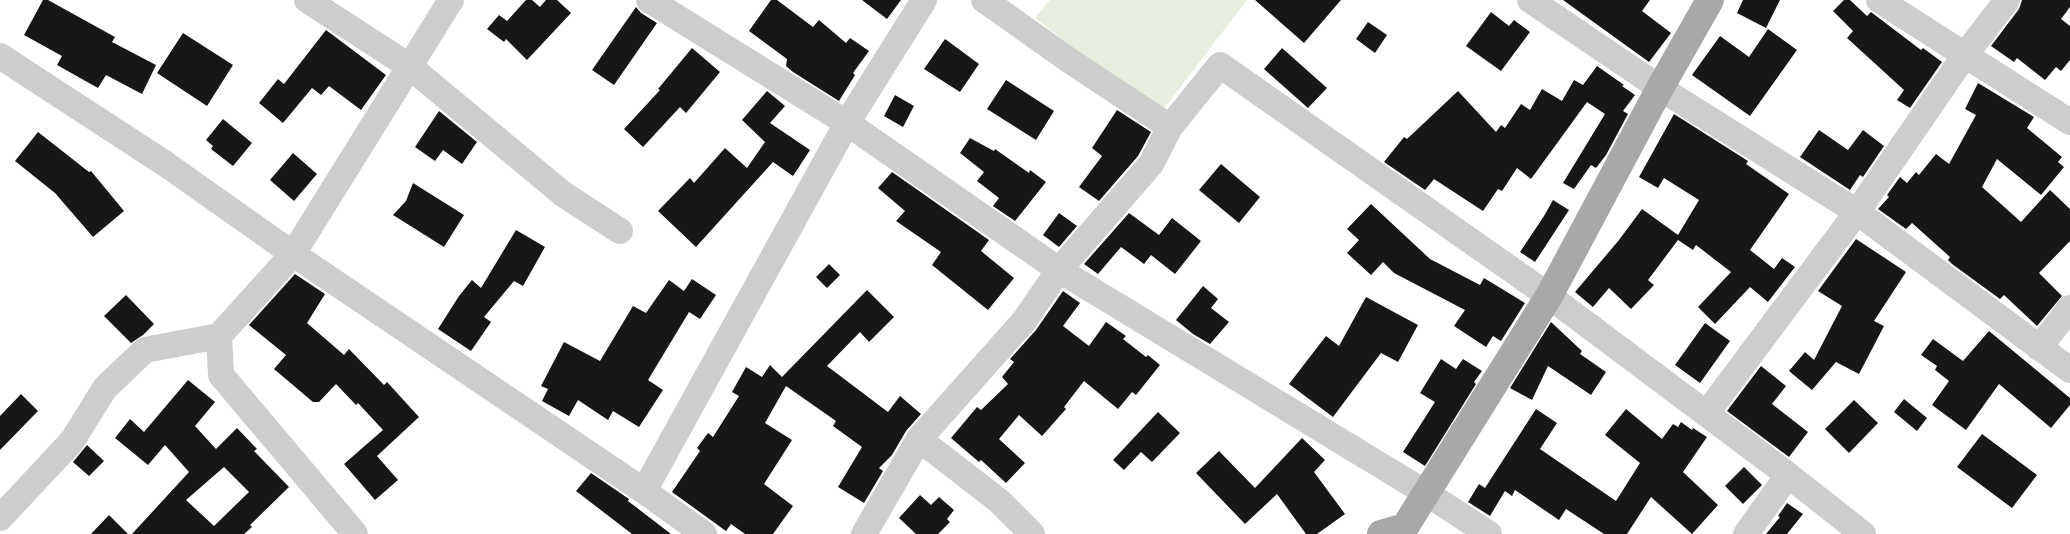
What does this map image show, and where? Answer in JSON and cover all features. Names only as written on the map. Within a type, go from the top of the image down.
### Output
[{"type":"main road","points":[[1396,532],[1426,493],[1549,296],[1660,88],[1710,0]]},
{"type":"street","points":[[307,0],[409,66],[563,194],[620,231]]},
{"type":"street","points":[[0,518],[72,441],[105,388],[145,350],[220,336],[293,254],[452,0]]},
{"type":"street","points":[[649,0],[847,123],[1060,270],[1426,493],[1489,534]]},
{"type":"street","points":[[644,491],[847,123],[924,0]]},
{"type":"street","points":[[984,0],[1070,61],[1170,127]]},
{"type":"street","points":[[1530,0],[1660,88],[1857,212],[2070,370]]},
{"type":"street","points":[[1880,0],[2070,122]]},
{"type":"street","points":[[1706,414],[1857,212],[1965,55],[2007,0]]},
{"type":"street","points":[[0,56],[167,164],[293,254],[644,491],[704,534]]},
{"type":"street","points":[[864,534],[919,439],[1024,321],[1060,270],[1151,164],[1170,127],[1220,65],[1549,296],[1788,475],[1863,534]]},
{"type":"street","points":[[2039,348],[2070,308]]},
{"type":"street","points":[[220,336],[221,375],[355,534]]},
{"type":"street","points":[[919,439],[999,501],[1032,534]]},
{"type":"street","points":[[1746,534],[1788,475]]},
{"type":"green space","points":[[1050,0],[1247,0],[1159,115],[1035,18]]},
{"type":"building","points":[[43,0],[48,0],[115,37],[112,42],[156,65],[142,94],[106,75],[98,88],[57,65],[62,56],[24,35]]},
{"type":"building","points":[[526,0],[532,0],[540,7],[546,0],[557,0],[571,13],[527,60],[506,39],[504,42],[487,29],[499,15],[507,21]]},
{"type":"building","points":[[771,0],[777,0],[813,27],[819,20],[846,43],[850,38],[869,51],[853,73],[855,75],[839,101],[793,72],[786,66],[787,59],[749,31]]},
{"type":"building","points":[[862,0],[901,0],[887,19]]},
{"type":"building","points":[[1255,0],[1341,0],[1304,43]]},
{"type":"building","points":[[1563,0],[1650,0],[1642,11],[1671,33],[1649,62]]},
{"type":"building","points":[[1743,0],[1780,0],[1766,28],[1737,13]]},
{"type":"building","points":[[1844,0],[1850,0],[1867,16],[1871,12],[1921,50],[1923,48],[1942,62],[1910,108],[1897,100],[1904,90],[1847,38],[1853,31],[1833,11]]},
{"type":"building","points":[[2022,0],[2070,0],[2070,7],[2061,19],[2070,26],[2070,60],[2061,71],[2056,67],[2045,80],[2017,58],[2014,62],[1991,46],[2019,9]]},
{"type":"building","points":[[636,7],[641,13],[657,23],[614,85],[592,70]]},
{"type":"building","points":[[1491,12],[1509,26],[1514,20],[1530,32],[1501,71],[1466,46]]},
{"type":"building","points":[[1368,22],[1387,35],[1375,53],[1356,39]]},
{"type":"building","points":[[1768,29],[1797,50],[1750,116],[1692,75],[1720,36],[1749,57]]},
{"type":"building","points":[[326,30],[386,75],[361,110],[329,86],[321,95],[312,88],[283,123],[259,103],[278,79],[284,84]]},
{"type":"building","points":[[183,33],[233,65],[207,106],[157,73]]},
{"type":"building","points":[[945,39],[979,64],[960,92],[924,69]]},
{"type":"building","points":[[692,48],[720,72],[686,113],[680,107],[643,147],[624,129],[660,90],[658,89]]},
{"type":"building","points":[[1282,48],[1327,88],[1308,108],[1264,69]]},
{"type":"building","points":[[1597,66],[1635,95],[1623,111],[1628,114],[1606,155],[1596,168],[1591,165],[1574,189],[1563,183],[1605,114],[1587,102],[1531,179],[1517,168],[1502,191],[1498,189],[1483,211],[1434,179],[1425,190],[1384,162],[1404,137],[1407,139],[1458,91],[1496,132],[1501,125],[1505,128],[1521,104],[1530,110],[1542,89],[1562,101],[1574,80],[1583,85]]},
{"type":"building","points":[[1006,80],[1054,111],[1036,140],[987,109]]},
{"type":"building","points":[[1978,83],[2034,117],[2027,128],[2062,157],[2058,162],[2064,167],[2041,195],[1997,159],[1982,187],[2021,222],[2050,190],[2070,209],[2070,241],[2039,273],[2062,296],[2037,326],[2004,295],[2000,299],[1952,264],[1948,260],[1950,257],[1912,223],[1906,229],[1878,209],[1889,197],[1887,195],[1900,177],[1907,183],[1916,172],[1919,175],[1936,154],[1949,164],[1976,115],[1965,109]]},
{"type":"building","points":[[767,91],[785,106],[770,123],[810,150],[793,176],[773,162],[696,247],[658,211],[690,178],[694,183],[725,148],[747,168],[765,142],[742,120]]},
{"type":"building","points":[[895,95],[914,106],[903,127],[884,116]]},
{"type":"building","points":[[1117,110],[1151,132],[1138,156],[1099,201],[1079,187],[1102,156],[1092,148]]},
{"type":"building","points":[[439,111],[477,142],[462,164],[443,150],[435,161],[415,147]]},
{"type":"building","points":[[1674,114],[1748,161],[1746,164],[1789,194],[1750,250],[1774,269],[1782,258],[1795,267],[1768,302],[1750,287],[1715,324],[1698,307],[1731,272],[1696,245],[1693,250],[1678,240],[1648,280],[1654,285],[1631,309],[1609,288],[1593,307],[1575,292],[1619,240],[1642,209],[1678,235],[1699,200],[1664,178],[1658,188],[1639,177]]},
{"type":"building","points":[[223,119],[252,143],[233,166],[211,149],[213,146],[206,140]]},
{"type":"building","points":[[1819,130],[1848,150],[1863,130],[1884,146],[1863,177],[1860,175],[1850,190],[1800,157]]},
{"type":"building","points":[[38,132],[89,172],[91,171],[124,211],[93,237],[55,193],[15,161]]},
{"type":"building","points":[[970,138],[994,151],[995,149],[1029,173],[1030,170],[1046,182],[1015,221],[993,206],[999,198],[977,181],[984,172],[960,153]]},
{"type":"building","points":[[293,153],[317,174],[294,201],[270,180]]},
{"type":"building","points":[[1221,164],[1260,197],[1239,223],[1199,190]]},
{"type":"building","points":[[892,172],[989,240],[981,251],[1014,278],[988,310],[932,265],[941,252],[896,221],[905,211],[878,188]]},
{"type":"building","points":[[413,183],[464,215],[444,247],[393,215],[406,201]]},
{"type":"building","points":[[1553,200],[1569,210],[1535,262],[1520,252]]},
{"type":"building","points":[[1371,204],[1430,259],[1480,285],[1484,278],[1525,303],[1501,341],[1493,336],[1486,347],[1454,326],[1465,310],[1394,273],[1383,262],[1371,275],[1347,253],[1359,240],[1347,229]]},
{"type":"building","points":[[1059,213],[1077,226],[1059,247],[1043,235]]},
{"type":"building","points":[[1129,213],[1159,235],[1172,218],[1201,241],[1175,274],[1151,255],[1144,264],[1121,247],[1098,274],[1084,264]]},
{"type":"building","points":[[516,230],[545,247],[523,286],[514,281],[484,317],[491,322],[471,351],[438,329],[459,296],[472,280],[481,288]]},
{"type":"building","points":[[1856,239],[1906,272],[1874,321],[1884,326],[1859,374],[1836,362],[1812,390],[1789,371],[1805,352],[1814,360],[1842,306],[1818,291]]},
{"type":"building","points":[[829,264],[840,275],[827,288],[816,277]]},
{"type":"building","points":[[295,274],[325,294],[307,323],[344,355],[349,349],[384,385],[387,382],[419,417],[377,456],[398,480],[375,500],[344,464],[383,430],[358,403],[356,405],[336,384],[319,402],[313,402],[274,369],[286,355],[249,325]]},
{"type":"building","points":[[692,279],[716,295],[700,319],[689,312],[648,380],[663,390],[639,427],[613,411],[608,420],[578,400],[569,416],[542,401],[548,389],[541,386],[564,342],[600,361],[633,306],[646,313],[669,280],[684,291]]},
{"type":"building","points":[[1203,286],[1218,299],[1211,308],[1229,322],[1210,344],[1193,334],[1176,320]]},
{"type":"building","points":[[867,290],[894,317],[869,342],[860,332],[827,366],[888,412],[900,396],[921,414],[906,431],[892,455],[879,468],[883,471],[864,503],[838,487],[862,447],[833,426],[836,421],[786,386],[765,423],[792,440],[764,484],[793,506],[773,534],[745,534],[731,524],[726,531],[672,492],[700,451],[697,448],[708,433],[713,437],[739,396],[732,392],[746,367],[762,377],[770,365],[782,377]]},
{"type":"building","points":[[1063,291],[1080,303],[1063,326],[1089,346],[1106,322],[1126,336],[1123,339],[1146,357],[1148,355],[1160,365],[1136,395],[1132,392],[1118,409],[1084,381],[1064,407],[1066,409],[1042,436],[1019,415],[999,439],[1025,463],[1006,483],[981,460],[979,462],[951,438],[977,407],[981,410],[1008,384],[1002,377],[1014,362],[1010,359],[1036,330]]},
{"type":"building","points":[[126,295],[154,324],[131,343],[104,316]]},
{"type":"building","points":[[1366,297],[1418,325],[1398,362],[1381,353],[1333,417],[1289,384],[1326,336],[1339,346]]},
{"type":"building","points":[[1551,322],[1582,351],[1580,354],[1606,372],[1591,395],[1548,366],[1532,400],[1510,388]]},
{"type":"building","points":[[1705,323],[1730,341],[1700,383],[1675,365]]},
{"type":"building","points":[[1989,331],[2070,398],[2070,405],[2051,428],[1999,384],[1966,430],[1932,405],[1949,381],[1935,370],[1937,366],[1921,355],[1933,339],[1963,361]]},
{"type":"building","points":[[1441,359],[1456,369],[1463,359],[1482,371],[1474,382],[1476,384],[1425,466],[1403,452],[1435,402],[1420,393]]},
{"type":"building","points":[[1761,366],[1786,386],[1772,404],[1808,432],[1789,457],[1727,411]]},
{"type":"building","points":[[188,380],[215,402],[195,426],[216,449],[237,428],[257,449],[254,451],[289,487],[250,525],[252,527],[244,534],[132,534],[189,472],[165,445],[148,465],[115,438],[130,419],[144,432]],"holes":[[[224,467],[249,492],[214,526],[186,500]]]},
{"type":"building","points":[[21,394],[38,411],[0,450],[0,416]]},
{"type":"building","points":[[1904,399],[1927,418],[1917,431],[1894,412]]},
{"type":"building","points":[[1854,400],[1878,423],[1849,453],[1825,429]]},
{"type":"building","points":[[1536,409],[1557,423],[1540,449],[1616,501],[1640,463],[1605,435],[1626,409],[1662,439],[1673,424],[1678,427],[1681,422],[1692,430],[1693,428],[1707,437],[1683,472],[1718,505],[1692,534],[1651,497],[1627,534],[1604,534],[1566,509],[1559,520],[1515,490],[1512,496],[1505,491],[1490,516],[1468,502],[1479,484],[1485,488]]},
{"type":"building","points":[[1158,412],[1180,433],[1152,462],[1141,452],[1124,470],[1113,460]]},
{"type":"building","points":[[1982,434],[2037,475],[2012,508],[1957,467]]},
{"type":"building","points":[[1302,438],[1325,460],[1314,472],[1345,514],[1317,534],[1306,534],[1277,494],[1245,524],[1196,473],[1219,451],[1255,488]]},
{"type":"building","points":[[87,445],[104,461],[89,476],[73,462]]},
{"type":"building","points":[[1744,467],[1762,485],[1743,504],[1725,486]]},
{"type":"building","points":[[591,473],[629,499],[628,501],[671,534],[632,534],[576,491]]},
{"type":"building","points":[[920,495],[931,505],[939,497],[954,510],[947,519],[950,522],[938,534],[916,534],[899,518]]},
{"type":"building","points":[[1787,503],[1803,514],[1787,534],[1766,534],[1780,517],[1778,516]]},
{"type":"building","points":[[109,515],[128,534],[91,534]]}]
